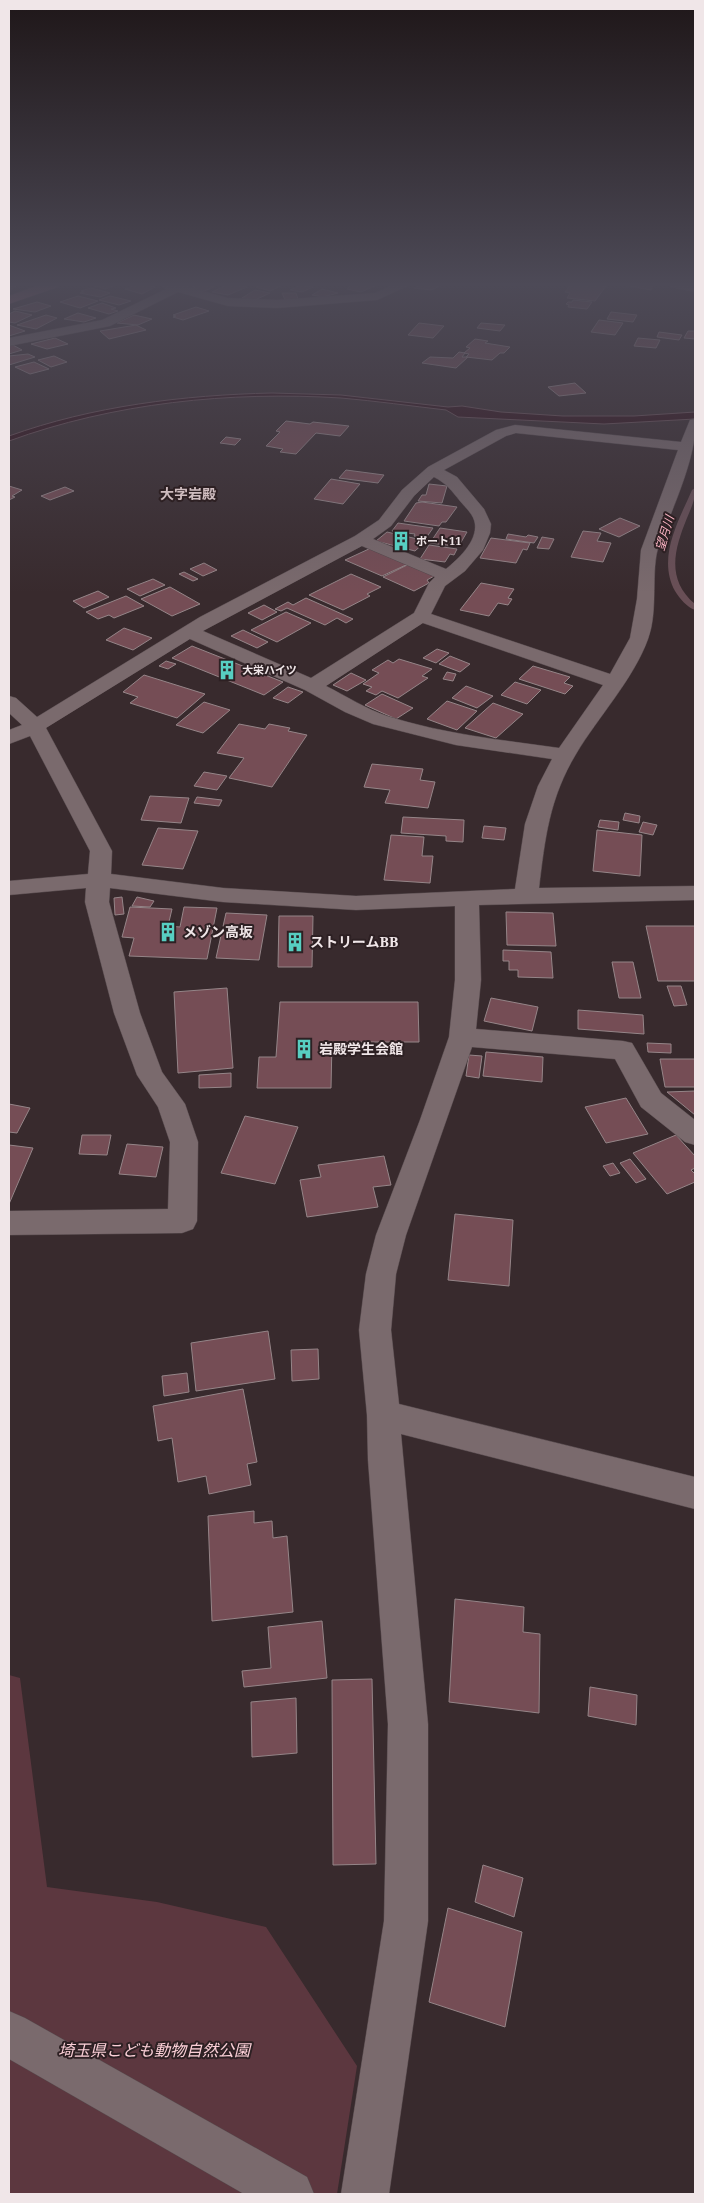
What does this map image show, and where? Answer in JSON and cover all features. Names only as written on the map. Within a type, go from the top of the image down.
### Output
[{"type":"street","points":[[526,896],[536,824],[549,786],[565,755],[615,682],[639,638],[646,599],[649,550],[695,426]]},
{"type":"street","points":[[9,738],[35,726],[189,632],[361,540],[385,523],[408,493],[434,470],[501,433],[515,429],[687,447]]},
{"type":"street","points":[[312,686],[421,616],[438,583],[468,559],[475,550],[482,533],[483,524],[478,512],[451,480],[434,470]]},
{"type":"street","points":[[361,540],[448,576]]},
{"type":"street","points":[[421,616],[466,634],[615,682]]},
{"type":"street","points":[[189,632],[312,686],[366,714],[419,731],[565,755]]},
{"type":"street","points":[[9,702],[35,726],[102,851],[97,902],[126,1014],[150,1075],[171,1104],[184,1142],[182,1221],[9,1223]]},
{"type":"street","points":[[9,888],[100,880],[222,895],[356,903],[526,896],[695,893]]},
{"type":"street","points":[[365,2194],[406,1921],[408,1724],[386,1470],[384,1415],[375,1330],[381,1274],[391,1235],[434,1120],[462,1037],[468,980],[468,899]]},
{"type":"street","points":[[462,1037],[624,1050],[652,1100],[695,1135]]},
{"type":"street","points":[[384,1415],[695,1492]]},
{"type":"street","points":[[9,2034],[290,2194]]},
{"type":"green space","name":"埼玉県こども動物自然公園","points":[[9,1675],[20,1678],[47,1887],[157,1902],[266,1927],[357,2066],[337,2194],[9,2194]]},
{"type":"shaded area","points":[[272,393],[341,395],[448,407],[462,406],[501,412],[563,416],[634,416],[695,412],[695,419],[604,424],[458,417],[446,410],[354,399],[257,396],[172,403],[130,409],[89,417],[9,441],[9,436],[73,417],[105,410],[205,396]]},
{"type":"building","points":[[548,387],[579,387],[586,393],[559,396]]},
{"type":"building","points":[[286,421],[349,426],[340,436],[316,433],[296,454],[280,452],[283,449],[266,446],[280,432],[276,431]]},
{"type":"building","points":[[226,437],[241,439],[235,445],[220,443]]},
{"type":"building","points":[[346,470],[384,475],[378,483],[339,478]]},
{"type":"building","points":[[331,479],[360,484],[343,504],[314,499]]},
{"type":"building","points":[[429,484],[447,486],[442,503],[418,501],[422,495],[426,495]]},
{"type":"building","points":[[9,486],[22,490],[9,500]]},
{"type":"building","points":[[65,487],[74,491],[50,500],[41,496]]},
{"type":"building","points":[[422,502],[457,507],[446,522],[442,522],[439,526],[404,521],[416,503]]},
{"type":"building","points":[[620,518],[640,526],[619,537],[599,529]]},
{"type":"building","points":[[398,523],[433,528],[426,538],[414,536],[415,534],[392,531]]},
{"type":"building","points":[[440,528],[467,532],[460,544],[455,546],[430,543]]},
{"type":"building","points":[[583,531],[601,533],[597,541],[611,543],[603,562],[571,557]]},
{"type":"building","name":"ポート11","points":[[387,532],[426,541],[415,551],[376,541]]},
{"type":"building","points":[[508,534],[538,537],[534,543],[506,539]]},
{"type":"building","points":[[542,537],[554,539],[549,549],[537,548]]},
{"type":"building","points":[[491,538],[530,543],[527,550],[523,549],[516,563],[480,558]]},
{"type":"building","points":[[429,545],[457,549],[454,555],[450,554],[445,562],[420,559]]},
{"type":"building","points":[[371,548],[408,564],[382,576],[345,560]]},
{"type":"building","points":[[204,563],[217,570],[203,576],[190,569]]},
{"type":"building","points":[[409,564],[436,575],[427,580],[429,583],[414,591],[383,577]]},
{"type":"building","points":[[184,572],[198,579],[193,581],[179,574]]},
{"type":"building","points":[[351,574],[381,587],[367,594],[370,596],[343,610],[309,595]]},
{"type":"building","points":[[153,579],[165,585],[140,596],[127,589]]},
{"type":"building","points":[[481,583],[514,589],[508,598],[512,599],[508,605],[498,603],[489,616],[460,610]]},
{"type":"building","points":[[170,587],[200,604],[172,616],[141,599]]},
{"type":"building","points":[[98,591],[109,597],[84,608],[73,601]]},
{"type":"building","points":[[126,596],[144,606],[114,618],[109,615],[98,619],[86,612]]},
{"type":"building","points":[[306,598],[353,619],[346,623],[337,618],[325,625],[287,608],[281,611],[275,609],[288,602],[293,605]]},
{"type":"building","points":[[264,605],[277,612],[262,620],[248,613]]},
{"type":"building","points":[[286,612],[311,623],[277,642],[251,630]]},
{"type":"building","points":[[124,628],[152,638],[133,650],[106,640]]},
{"type":"building","points":[[243,630],[268,642],[257,648],[231,636]]},
{"type":"building","name":"大栄ハイツ","points":[[192,646],[283,682],[264,695],[172,658]]},
{"type":"building","points":[[437,649],[449,653],[436,663],[423,658]]},
{"type":"building","points":[[450,656],[470,664],[460,672],[439,664]]},
{"type":"building","points":[[399,659],[432,669],[422,676],[428,678],[398,698],[382,691],[376,695],[366,691],[372,687],[363,684],[379,673],[372,670],[388,660],[393,663]]},
{"type":"building","points":[[166,661],[176,664],[168,669],[159,666]]},
{"type":"building","points":[[533,666],[570,677],[564,683],[573,686],[565,694],[519,679]]},
{"type":"building","points":[[447,672],[456,674],[453,681],[443,679]]},
{"type":"building","points":[[351,673],[366,680],[347,691],[333,685]]},
{"type":"building","points":[[144,675],[205,694],[177,718],[130,703],[138,697],[123,692]]},
{"type":"building","points":[[515,682],[541,690],[527,704],[501,695]]},
{"type":"building","points":[[466,686],[493,696],[477,708],[452,698]]},
{"type":"building","points":[[288,687],[303,692],[288,703],[273,698]]},
{"type":"building","points":[[382,694],[413,708],[396,719],[365,705]]},
{"type":"building","points":[[447,701],[477,711],[457,730],[427,719]]},
{"type":"building","points":[[204,702],[230,710],[203,733],[176,725]]},
{"type":"building","points":[[493,703],[523,714],[496,738],[465,728]]},
{"type":"building","points":[[239,724],[265,729],[269,724],[290,728],[288,731],[307,735],[272,787],[229,778],[244,758],[217,753]]},
{"type":"building","points":[[372,764],[423,769],[420,780],[435,782],[428,808],[385,803],[390,790],[364,787]]},
{"type":"building","points":[[204,772],[227,776],[217,790],[194,786]]},
{"type":"building","points":[[150,796],[189,798],[181,823],[141,820]]},
{"type":"building","points":[[197,797],[222,800],[219,806],[194,803]]},
{"type":"building","points":[[625,813],[640,816],[639,823],[623,820]]},
{"type":"building","points":[[403,817],[464,820],[463,842],[446,841],[446,836],[401,833]]},
{"type":"building","points":[[600,820],[619,822],[618,830],[598,827]]},
{"type":"building","points":[[643,822],[657,825],[653,835],[639,832]]},
{"type":"building","points":[[484,826],[506,828],[504,840],[482,838]]},
{"type":"building","points":[[158,828],[198,831],[183,869],[142,865]]},
{"type":"building","points":[[597,830],[642,835],[640,876],[593,871]]},
{"type":"building","points":[[391,835],[424,837],[422,856],[433,856],[430,883],[384,880]]},
{"type":"building","points":[[122,897],[124,914],[115,915],[114,898]]},
{"type":"building","points":[[137,897],[154,901],[150,907],[132,906]]},
{"type":"building","name":"メゾン高坂","points":[[130,907],[172,909],[168,926],[180,927],[184,907],[217,908],[207,959],[129,956],[134,938],[122,937]]},
{"type":"building","points":[[506,912],[553,913],[556,946],[507,945]]},
{"type":"building","name":"メゾン高坂","points":[[226,913],[267,915],[259,960],[216,958]]},
{"type":"building","name":"ストリームBB","points":[[279,916],[313,916],[312,967],[278,967]]},
{"type":"building","points":[[646,926],[695,926],[695,981],[658,981]]},
{"type":"building","points":[[503,950],[551,952],[553,978],[518,977],[518,970],[509,970],[509,961],[503,961]]},
{"type":"building","points":[[612,962],[633,962],[641,998],[619,998]]},
{"type":"building","points":[[667,986],[681,986],[687,1005],[674,1006]]},
{"type":"building","points":[[227,988],[233,1068],[178,1073],[174,992]]},
{"type":"building","points":[[491,998],[538,1007],[532,1031],[484,1021]]},
{"type":"building","name":"岩殿学生会館","points":[[280,1002],[418,1002],[419,1042],[332,1042],[331,1088],[257,1088],[259,1057],[276,1057]]},
{"type":"building","points":[[578,1010],[643,1015],[644,1034],[578,1029]]},
{"type":"building","points":[[647,1043],[671,1044],[671,1053],[648,1052]]},
{"type":"building","points":[[486,1052],[543,1057],[542,1082],[483,1076]]},
{"type":"building","points":[[469,1055],[482,1056],[479,1078],[466,1076]]},
{"type":"building","points":[[660,1059],[695,1059],[695,1087],[665,1087]]},
{"type":"building","points":[[231,1073],[231,1087],[199,1088],[199,1075]]},
{"type":"building","points":[[695,1091],[695,1115],[667,1092]]},
{"type":"building","points":[[626,1098],[648,1134],[606,1143],[585,1107]]},
{"type":"building","points":[[9,1104],[30,1108],[17,1133],[9,1132]]},
{"type":"building","points":[[245,1116],[298,1127],[275,1184],[221,1173]]},
{"type":"building","points":[[82,1135],[111,1135],[107,1155],[79,1154]]},
{"type":"building","points":[[676,1135],[695,1156],[695,1168],[691,1170],[695,1174],[695,1182],[667,1194],[633,1153]]},
{"type":"building","points":[[127,1144],[163,1147],[156,1177],[119,1174]]},
{"type":"building","points":[[9,1145],[33,1148],[9,1204]]},
{"type":"building","points":[[384,1156],[391,1185],[373,1187],[378,1207],[307,1217],[300,1180],[321,1177],[318,1165]]},
{"type":"building","points":[[630,1159],[646,1179],[636,1183],[620,1163]]},
{"type":"building","points":[[613,1163],[620,1173],[610,1176],[603,1166]]},
{"type":"building","points":[[455,1214],[513,1220],[509,1286],[448,1280]]},
{"type":"building","points":[[268,1331],[275,1379],[196,1391],[191,1343]]},
{"type":"building","points":[[318,1349],[319,1379],[292,1381],[291,1350]]},
{"type":"building","points":[[187,1373],[189,1392],[164,1396],[162,1376]]},
{"type":"building","points":[[243,1389],[257,1462],[247,1464],[251,1485],[209,1494],[206,1476],[178,1482],[172,1438],[158,1441],[153,1406]]},
{"type":"building","points":[[254,1511],[254,1523],[272,1521],[273,1538],[287,1536],[293,1612],[212,1621],[208,1516]]},
{"type":"building","points":[[455,1599],[524,1607],[523,1632],[540,1634],[539,1713],[449,1702]]},
{"type":"building","points":[[322,1621],[327,1678],[244,1687],[242,1671],[271,1668],[268,1627]]},
{"type":"building","points":[[372,1679],[376,1864],[333,1865],[332,1680]]},
{"type":"building","points":[[590,1687],[637,1695],[636,1725],[588,1716]]},
{"type":"building","points":[[296,1698],[297,1753],[252,1757],[251,1702]]},
{"type":"building","points":[[483,1865],[523,1878],[514,1917],[475,1902]]},
{"type":"building","points":[[448,1908],[522,1932],[505,2027],[429,2002]]},
{"type":"waterway","name":"望月川","points":[[695,490],[674,542],[671,569],[674,583],[681,595],[695,608]]},
{"type":"place","name":"ポート11","points":[[401,541]]},
{"type":"place","name":"大栄ハイツ","points":[[227,670]]},
{"type":"place","name":"メゾン高坂","points":[[168,932]]},
{"type":"place","name":"ストリームBB","points":[[295,942]]},
{"type":"place","name":"岩殿学生会館","points":[[304,1049]]},
{"type":"district","name":"大字岩殿","points":[[188,494]]}]
